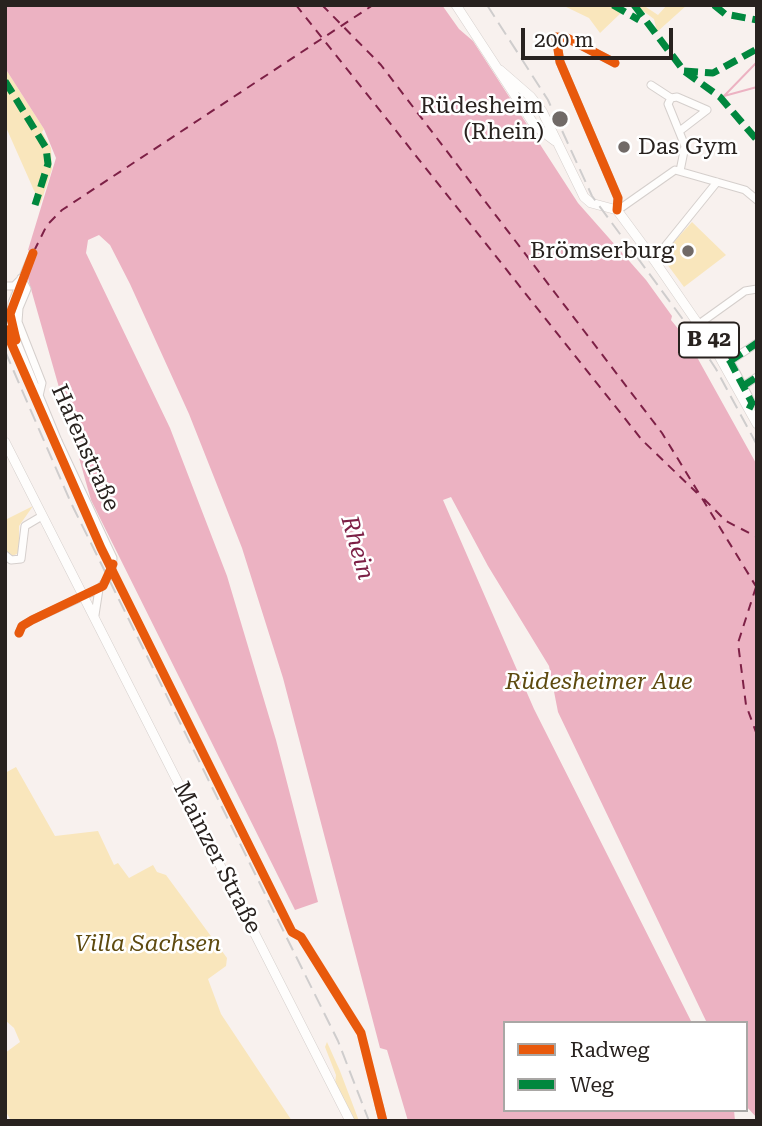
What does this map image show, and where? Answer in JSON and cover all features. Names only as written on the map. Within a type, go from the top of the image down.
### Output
[{"type":"main road","points":[[456,5],[535,126],[559,144],[584,197],[591,203],[617,210]]},
{"type":"main road","name":"B 42","points":[[617,210],[714,346],[757,424]]},
{"type":"main road","name":"Mainzer Straße","points":[[5,442],[350,1121]]},
{"type":"street","points":[[615,63],[567,38],[556,37],[560,62],[618,198],[617,210]]},
{"type":"street","points":[[651,85],[671,98],[677,97],[707,110],[681,130]]},
{"type":"street","points":[[671,98],[668,104],[681,130],[685,150],[680,171]]},
{"type":"street","points":[[617,210],[670,170],[745,190],[757,200]]},
{"type":"street","points":[[654,260],[717,182]]},
{"type":"street","name":"Hafenstraße","points":[[33,253],[12,303],[10,326],[58,441],[113,558],[111,573],[99,589],[95,618]]},
{"type":"street","points":[[5,286],[14,286],[22,278],[27,289],[19,307],[18,322],[42,383],[39,396]]},
{"type":"street","points":[[699,324],[745,291],[757,289]]},
{"type":"street","points":[[5,296],[12,303]]},
{"type":"street","points":[[730,361],[757,343]]},
{"type":"street","points":[[714,346],[719,347],[730,361],[752,403],[749,409]]},
{"type":"street","points":[[743,386],[757,377]]},
{"type":"street","points":[[5,555],[12,560],[21,559],[25,526],[43,516]]},
{"type":"street","points":[[19,633],[22,626],[32,620],[99,589]]},
{"type":"street","points":[[379,1105],[383,1121]]},
{"type":"green space","points":[[562,5],[607,5],[623,11],[600,33],[589,18]]},
{"type":"green space","points":[[635,5],[643,5],[658,15],[667,5],[687,5],[657,32],[654,19]]},
{"type":"green space","points":[[5,68],[44,129],[42,132],[51,148],[52,169],[40,205],[34,203],[36,195],[5,125]]},
{"type":"green space","points":[[692,222],[726,255],[684,287],[661,256]]},
{"type":"green space","points":[[33,506],[19,526],[19,553],[12,556],[5,551],[5,520]]},
{"type":"green space","name":"Villa Sachsen","points":[[16,767],[55,836],[98,831],[114,865],[118,863],[129,878],[153,865],[157,872],[166,875],[227,958],[226,966],[208,979],[221,1014],[292,1121],[11,1121],[5,1110],[5,1053],[20,1042],[14,1028],[5,1020],[5,773]]},
{"type":"green space","points":[[327,1042],[359,1121],[354,1121],[335,1084],[336,1075],[325,1047]]},
{"type":"water","name":"Rhein","points":[[5,5],[442,5],[459,29],[473,41],[578,203],[646,280],[672,316],[671,320],[688,341],[757,465],[757,1118],[748,1108],[748,1021],[706,1021],[558,712],[549,666],[488,566],[451,497],[443,500],[534,709],[691,1021],[503,1021],[503,1112],[734,1112],[735,1121],[408,1121],[387,1050],[380,1048],[283,678],[242,548],[189,414],[130,284],[110,245],[99,235],[88,240],[86,253],[170,428],[227,576],[276,740],[318,902],[295,910],[91,500],[27,275],[36,256],[28,250],[56,158],[44,129],[5,68]]},
{"type":"waterway","points":[[724,96],[757,62]]},
{"type":"waterway","points":[[724,96],[757,87]]},
{"type":"ferry route","points":[[296,5],[642,440],[697,493]]},
{"type":"ferry route","points":[[322,5],[381,65],[662,433],[757,588]]},
{"type":"ferry route","points":[[34,251],[47,225],[62,210],[373,5]]},
{"type":"ferry route","points":[[704,499],[726,521],[757,537]]},
{"type":"ferry route","points":[[756,587],[738,643],[746,705],[757,735]]},
{"type":"railway","points":[[487,5],[548,100],[592,196],[690,329],[716,369],[757,445]]},
{"type":"railway","points":[[5,351],[71,503],[338,1041],[369,1121]]},
{"type":"marked path","points":[[613,5],[639,20]]},
{"type":"marked path","points":[[634,5],[684,71],[720,97],[757,140]]},
{"type":"marked path","points":[[714,5],[725,14],[757,20]]},
{"type":"marked path","points":[[684,71],[713,73],[757,49]]},
{"type":"marked path","points":[[5,81],[46,148],[48,164],[35,205]]},
{"type":"marked path","points":[[730,361],[757,343]]},
{"type":"marked path","points":[[714,347],[719,347],[730,361],[752,403],[749,409]]},
{"type":"marked path","points":[[743,386],[757,377]]},
{"type":"cycle path","points":[[615,63],[567,38],[556,37],[560,62],[618,198],[617,210]]},
{"type":"cycle path","points":[[16,340],[10,314],[33,253]]},
{"type":"cycle path","points":[[5,329],[101,548],[292,932],[301,937],[361,1033],[383,1121]]},
{"type":"cycle path","points":[[19,633],[22,626],[32,620],[103,586],[113,564]]},
{"type":"place","name":"Rüdesheim (Rhein)","points":[[560,119]]},
{"type":"place","name":"Das Gym","points":[[624,147]]},
{"type":"place","name":"Brömserburg","points":[[688,251]]},
{"type":"park label","name":"Rüdesheimer Aue","points":[[599,682]]}]
